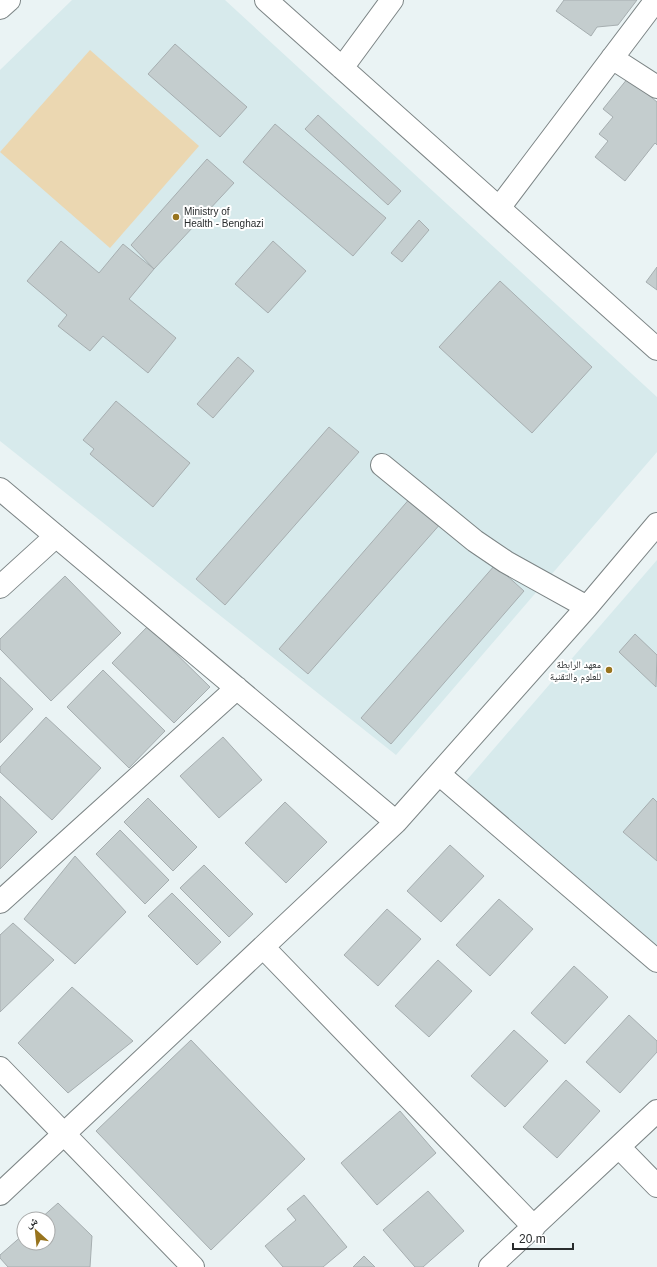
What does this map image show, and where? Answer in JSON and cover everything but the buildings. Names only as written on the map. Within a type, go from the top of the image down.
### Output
[{"type":"street","points":[[0,8],[8,0]]},
{"type":"street","points":[[266,0],[657,349]]},
{"type":"street","points":[[342,68],[392,0]]},
{"type":"street","points":[[499,208],[656,0]]},
{"type":"street","points":[[612,58],[657,87]]},
{"type":"street","points":[[382,465],[480,544],[506,562],[587,607]]},
{"type":"street","points":[[0,489],[396,822]]},
{"type":"street","points":[[0,1194],[396,822],[587,607],[657,524]]},
{"type":"street","points":[[0,587],[56,536]]},
{"type":"street","points":[[0,902],[237,688]]},
{"type":"street","points":[[439,774],[657,961]]},
{"type":"street","points":[[263,947],[534,1227]]},
{"type":"street","points":[[0,1068],[193,1267]]},
{"type":"street","points":[[490,1267],[657,1111]]},
{"type":"street","points":[[619,1147],[657,1186]]},
{"type":"shaded area","points":[[72,0],[225,0],[657,397],[657,452],[396,755],[0,441],[0,70]]},
{"type":"shaded area","points":[[90,50],[199,146],[110,248],[0,152]]},
{"type":"shaded area","name":"معهد الرابطة للعلوم والتقنية","points":[[657,560],[657,953],[466,781]]},
{"type":"place","name":"Ministry of Health - Benghazi","points":[[176,217]]},
{"type":"place","name":"معهد الرابطة للعلوم والتقنية","points":[[609,670]]}]
